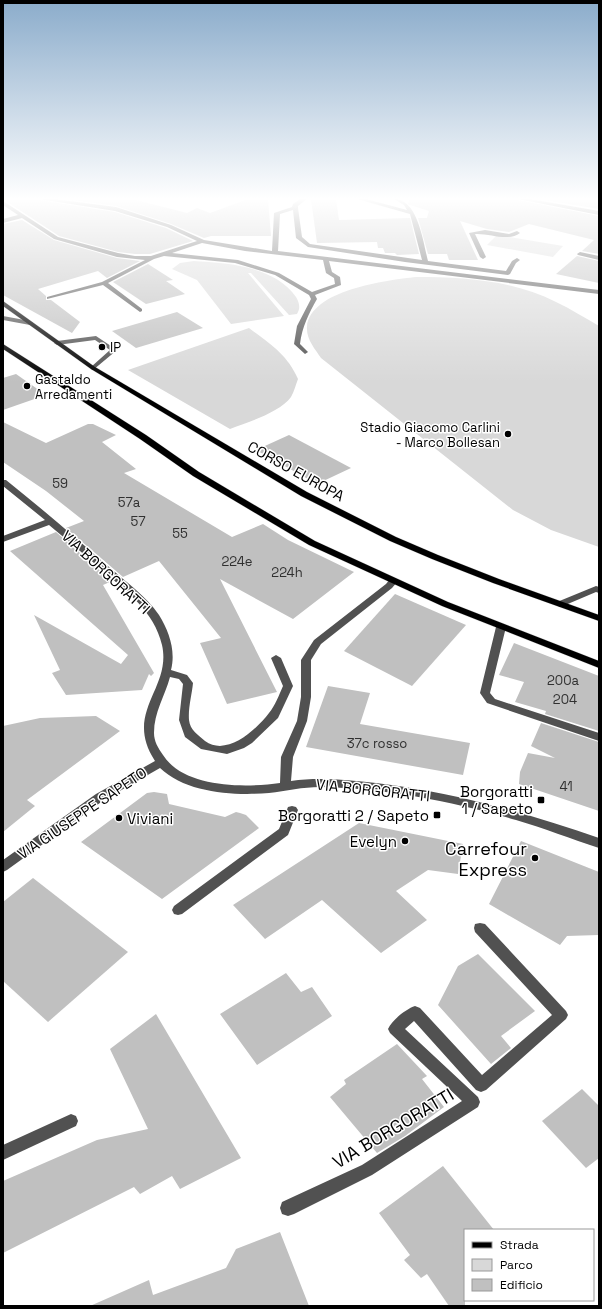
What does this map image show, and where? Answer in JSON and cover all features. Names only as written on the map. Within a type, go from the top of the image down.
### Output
[{"type":"main road","name":"CORSO EUROPA","points":[[3,303],[93,368],[304,494],[394,539],[435,557],[599,618]]},
{"type":"main road","points":[[3,346],[143,437],[196,474],[312,543],[393,581],[501,627],[599,665]]},
{"type":"street","points":[[49,298],[104,283],[148,260]]},
{"type":"street","points":[[227,260],[249,265],[277,274],[311,294],[314,299],[302,318],[297,334],[297,344],[305,352]]},
{"type":"street","points":[[311,294],[338,284],[337,277],[329,273],[326,260]]},
{"type":"street","points":[[342,260],[599,292]]},
{"type":"street","points":[[412,260],[508,273]]},
{"type":"street","points":[[508,280],[510,276],[508,273],[514,262],[517,260]]},
{"type":"street","points":[[104,283],[140,310]]},
{"type":"street","points":[[3,318],[30,323]]},
{"type":"street","points":[[57,343],[96,338],[114,350],[93,368]]},
{"type":"street","name":"VIA BORGORATTI","points":[[3,482],[51,520],[128,589],[155,617],[168,652],[166,672],[155,699],[148,736],[154,751],[174,774],[195,782],[221,787],[257,790],[310,783],[345,784],[395,789],[469,802],[559,829],[599,843]]},
{"type":"street","name":"VIA BORGORATTI","points":[[3,539],[51,520]]},
{"type":"street","points":[[285,786],[287,757],[302,721],[306,697],[306,660],[317,642],[389,586],[393,581]]},
{"type":"street","points":[[560,604],[598,589]]},
{"type":"street","points":[[501,627],[485,693],[491,701],[599,737]]},
{"type":"street","points":[[166,672],[183,677],[188,683],[184,720],[189,734],[204,746],[227,750],[248,740],[274,715],[288,686],[276,658]]},
{"type":"street","name":"VIA GIUSEPPE SAPETO","points":[[3,866],[137,774],[162,762]]},
{"type":"street","points":[[178,910],[284,832],[292,810]]},
{"type":"street","name":"VIA BORGORATTI","points":[[288,1208],[368,1170],[472,1102],[395,1029],[415,1012],[481,1086],[561,1015],[480,928]]},
{"type":"street","points":[[3,1153],[71,1121]]},
{"type":"green space","points":[[194,261],[221,263],[250,268],[276,279],[287,287],[296,297],[299,310],[297,314],[289,315],[251,273],[248,273],[284,316],[231,324],[197,280],[172,269],[180,263]]},
{"type":"green space","name":"Stadio Giacomo Carlini - Marco Bollesan","points":[[416,277],[470,279],[505,284],[540,295],[562,305],[599,326],[599,547],[551,530],[513,510],[321,358],[311,344],[307,327],[311,314],[321,304],[352,289],[370,284]]},
{"type":"green space","points":[[249,328],[283,356],[294,370],[298,379],[291,397],[286,403],[263,416],[230,429],[128,370]]},
{"type":"building","points":[[3,260],[140,261],[107,278],[98,271],[38,289],[46,296],[46,300],[51,300],[80,322],[72,333],[3,295]]},
{"type":"building","points":[[572,260],[599,261],[599,283],[556,274]]},
{"type":"building","points":[[148,264],[173,280],[166,281],[185,294],[146,304],[113,282]]},
{"type":"building","points":[[177,312],[203,328],[136,348],[112,331]]},
{"type":"building","points":[[16,374],[46,395],[3,410],[3,378]]},
{"type":"building","points":[[3,422],[46,443],[88,424],[93,424],[116,435],[102,442],[136,469],[124,473],[232,537],[263,524],[288,540],[354,572],[293,619],[220,579],[277,692],[227,704],[200,643],[221,638],[159,561],[123,577],[66,528],[84,521],[46,491],[3,462]]},
{"type":"building","points":[[289,435],[351,468],[317,484],[256,450]]},
{"type":"building","points":[[56,532],[112,581],[103,585],[154,673],[151,676],[149,674],[142,690],[66,695],[52,673],[60,670],[34,615],[121,664],[128,655],[10,551]]},
{"type":"building","points":[[395,594],[466,625],[412,686],[344,651]]},
{"type":"building","points":[[514,643],[599,676],[599,731],[545,714],[546,711],[515,702],[524,682],[499,675]]},
{"type":"building","points":[[328,686],[370,693],[360,724],[470,743],[463,775],[306,747]]},
{"type":"building","points":[[96,716],[120,731],[27,800],[35,806],[3,832],[3,726],[40,718]]},
{"type":"building","points":[[541,723],[599,742],[599,811],[519,784],[520,772],[528,753],[555,758],[531,746]]},
{"type":"building","points":[[154,792],[167,794],[169,804],[225,817],[236,812],[246,815],[259,828],[162,899],[81,842],[147,793]]},
{"type":"building","points":[[359,823],[463,844],[458,874],[428,870],[396,891],[427,920],[381,953],[322,900],[265,939],[233,905]]},
{"type":"building","points":[[521,841],[599,872],[599,935],[567,936],[560,945],[489,904]]},
{"type":"building","points":[[33,878],[128,952],[48,1022],[3,981],[3,902]]},
{"type":"building","points":[[478,954],[535,1011],[501,1036],[511,1048],[491,1064],[438,1005],[458,966]]},
{"type":"building","points":[[286,973],[301,992],[312,987],[332,1016],[257,1065],[220,1014]]},
{"type":"building","points":[[156,1014],[241,1158],[180,1189],[172,1176],[140,1194],[134,1187],[3,1253],[3,1181],[97,1140],[148,1129],[110,1049]]},
{"type":"building","points":[[397,1044],[427,1076],[422,1079],[444,1107],[405,1136],[377,1153],[330,1097],[346,1084],[344,1080]]},
{"type":"building","points":[[582,1089],[599,1106],[599,1158],[586,1168],[542,1121]]},
{"type":"building","points":[[443,1166],[493,1229],[464,1229],[465,1306],[449,1306],[427,1274],[421,1278],[404,1260],[410,1255],[379,1213]]},
{"type":"building","points":[[280,1232],[309,1306],[90,1306],[149,1280],[153,1295],[226,1268],[236,1249]]},
{"type":"place","name":"IP","points":[[102,347]]},
{"type":"place","name":"Gastaldo Arredamenti","points":[[27,386]]},
{"type":"place","name":"Stadio Giacomo Carlini - Marco Bollesan","points":[[508,434]]},
{"type":"place","name":"Borgoratti 1 / Sapeto","points":[[541,800]]},
{"type":"place","name":"Borgoratti 2 / Sapeto","points":[[437,815]]},
{"type":"place","name":"Viviani","points":[[119,818]]},
{"type":"place","name":"Evelyn","points":[[405,841]]},
{"type":"place","name":"Carrefour Express","points":[[535,858]]}]
